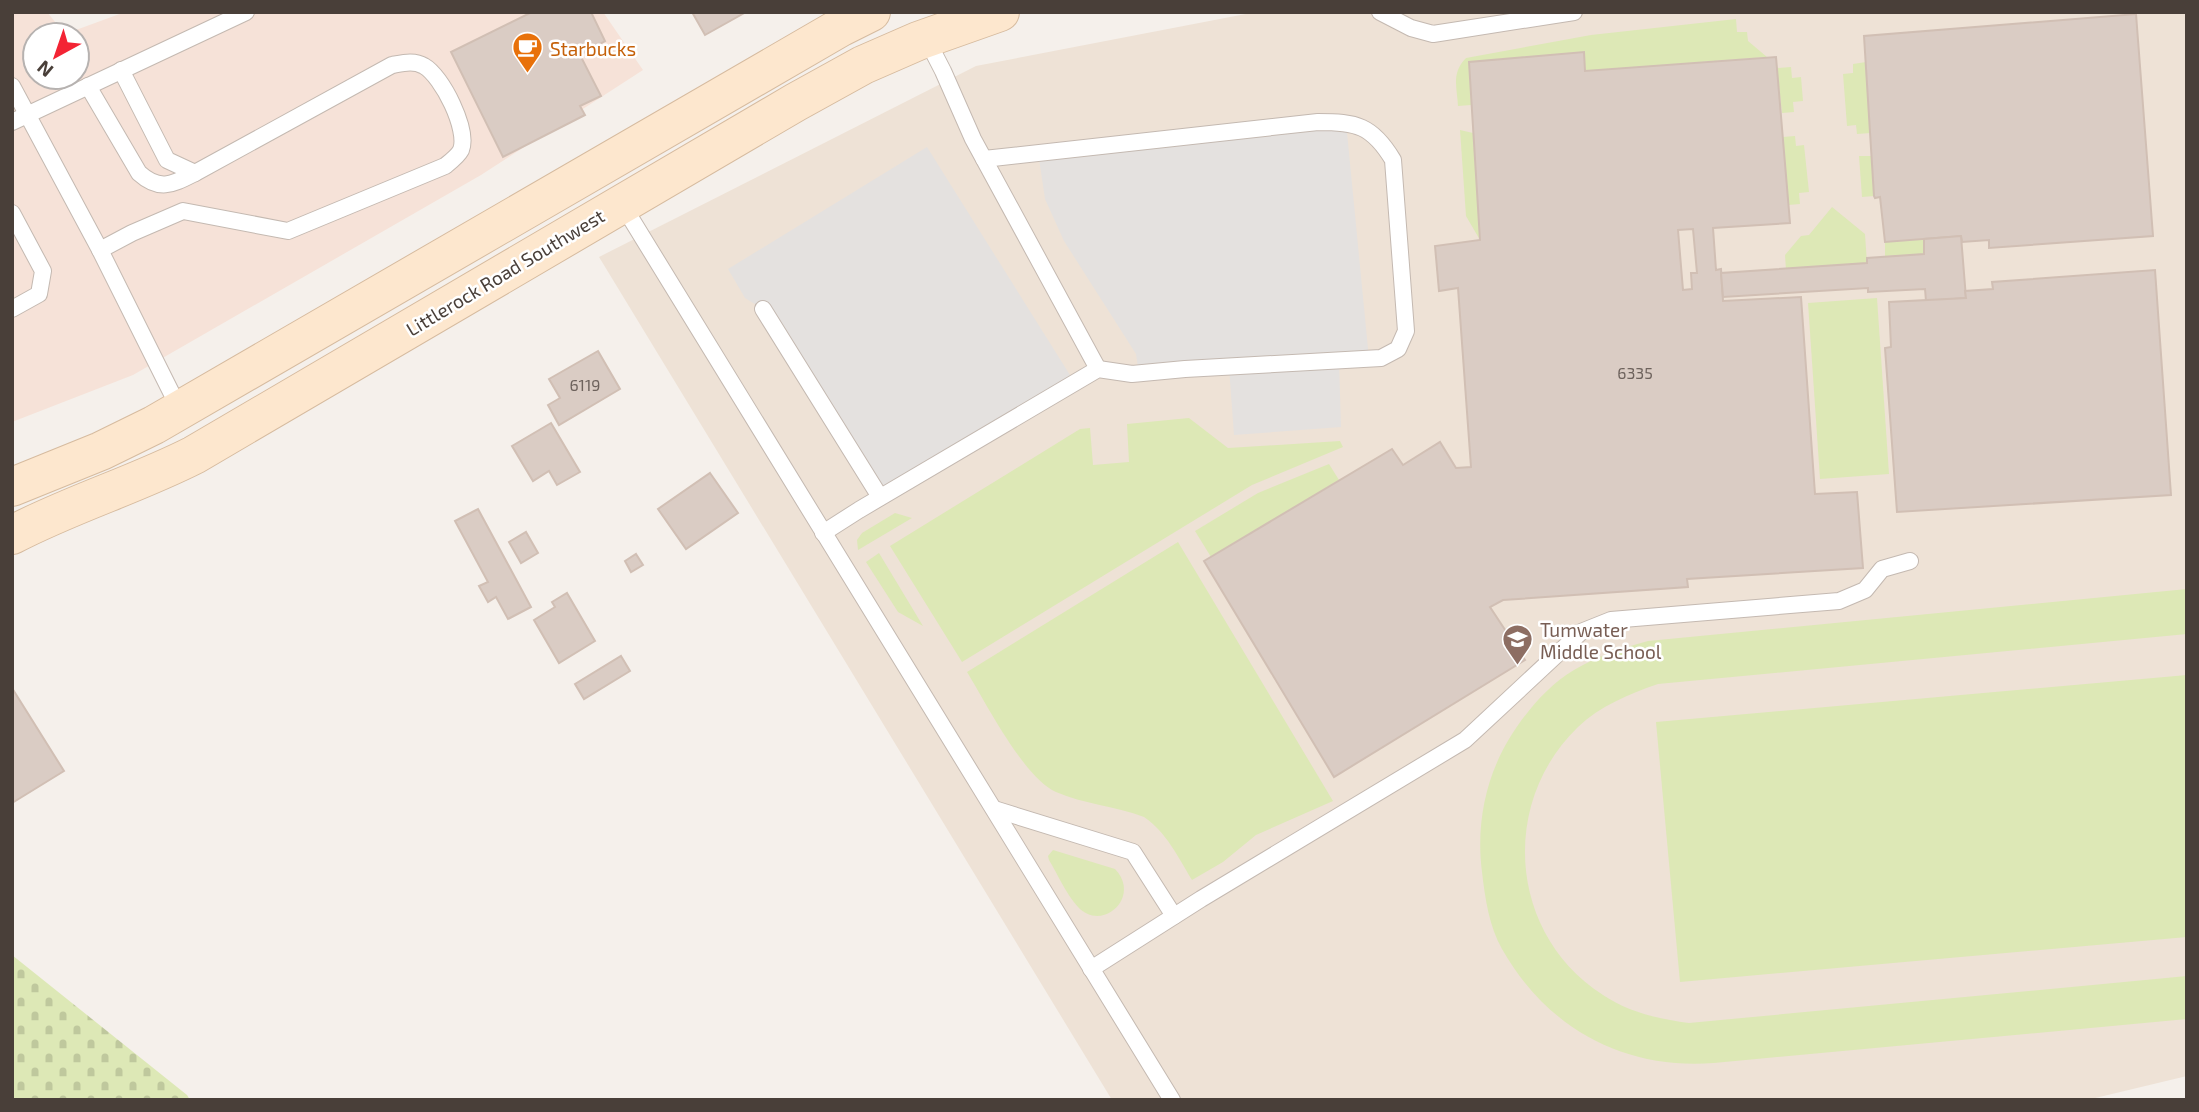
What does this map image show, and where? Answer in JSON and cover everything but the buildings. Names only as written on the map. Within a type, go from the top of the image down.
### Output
[{"type":"main road","points":[[12,487],[101,451],[180,410],[871,12]]},
{"type":"main road","name":"Littlerock Road Southwest","points":[[12,535],[194,455],[621,203],[863,65],[926,38],[1000,12]]},
{"type":"lane","points":[[91,85],[246,12]]},
{"type":"lane","points":[[1380,12],[1411,29],[1433,34],[1574,12]]},
{"type":"lane","points":[[926,38],[984,159],[1098,369]]},
{"type":"lane","points":[[91,91],[139,173],[149,182],[161,185],[174,183],[195,173],[392,65],[410,61],[425,66],[439,80],[463,133],[461,150],[446,166],[288,231],[183,211],[100,250]]},
{"type":"lane","points":[[121,70],[167,160],[195,173]]},
{"type":"lane","points":[[12,86],[100,250],[180,410]]},
{"type":"lane","points":[[12,122],[77,91]]},
{"type":"lane","points":[[823,533],[1098,369],[1132,374],[1381,358],[1398,349],[1406,331],[1393,160],[1383,143],[1369,130],[1346,122],[1318,122],[984,159]]},
{"type":"lane","points":[[621,203],[1172,1100]]},
{"type":"lane","points":[[12,213],[43,271],[39,294],[12,309]]},
{"type":"lane","points":[[763,309],[880,498]]},
{"type":"lane","points":[[1091,969],[1465,740],[1581,632],[1611,620],[1839,601],[1865,590],[1882,569],[1910,561]]},
{"type":"lane","points":[[994,809],[1133,852],[1174,916]]},
{"type":"shaded area","points":[[12,12],[47,12],[54,21],[21,21],[21,91],[91,91],[91,24],[125,12],[603,12],[643,70],[481,175],[133,375],[12,422]]},
{"type":"shaded area","name":"Tumwater Middle School","points":[[1256,12],[2187,12],[2187,1076],[2087,1100],[1112,1100],[599,257],[976,66]]},
{"type":"shaded area","points":[[1346,122],[1369,359],[1339,361],[1341,427],[1234,435],[1229,367],[1139,374],[1136,354],[1064,241],[1045,199],[1038,152]]},
{"type":"shaded area","points":[[927,147],[1075,383],[880,497],[763,309],[745,298],[728,269]]},
{"type":"green space","points":[[1736,19],[1737,32],[1747,32],[1748,41],[1767,57],[1585,71],[1584,54],[1469,62],[1471,105],[1458,106],[1458,69],[1466,58],[1591,35]]},
{"type":"green space","points":[[1866,62],[1871,133],[1857,134],[1856,125],[1847,126],[1843,74],[1853,73],[1853,64]]},
{"type":"green space","points":[[1791,67],[1792,78],[1801,77],[1803,101],[1793,102],[1794,112],[1782,113],[1777,68]]},
{"type":"green space","points":[[1460,130],[1473,133],[1480,240],[1466,216]]},
{"type":"green space","points":[[1795,136],[1796,146],[1804,145],[1809,192],[1799,193],[1800,204],[1788,205],[1783,137]]},
{"type":"green space","points":[[1859,156],[1872,156],[1874,196],[1862,197]]},
{"type":"green space","points":[[1832,207],[1865,234],[1867,263],[1786,270],[1785,255],[1801,236],[1809,235]]},
{"type":"green space","points":[[1924,239],[1924,254],[1885,256],[1885,242]]},
{"type":"green space","points":[[1877,298],[1889,474],[1820,479],[1808,303]]},
{"type":"green space","points":[[1189,418],[1228,448],[1340,441],[1343,447],[1252,485],[962,662],[890,546],[1080,429],[1090,428],[1093,465],[1129,462],[1127,424]]},
{"type":"green space","points":[[1329,464],[1339,480],[1211,557],[1195,531],[1258,493]]},
{"type":"green space","points":[[895,513],[912,518],[858,550],[857,540],[862,533]]},
{"type":"green space","points":[[1178,542],[1333,801],[1256,835],[1223,862],[1192,880],[1166,838],[1144,817],[1066,796],[1044,784],[1031,772],[967,672]]},
{"type":"green space","points":[[879,553],[923,626],[898,612],[866,562]]},
{"type":"green space","points":[[2187,589],[2187,634],[1658,684],[1636,692],[1605,707],[1578,727],[1553,758],[1535,792],[1526,829],[1526,867],[1533,904],[1548,939],[1572,969],[1613,1001],[1655,1017],[1689,1023],[2187,976],[2187,1019],[1714,1063],[1681,1063],[1649,1059],[1619,1051],[1565,1022],[1541,1001],[1520,977],[1502,949],[1488,912],[1480,855],[1484,803],[1488,787],[1501,754],[1529,710],[1564,676],[1583,665],[1648,641]]},
{"type":"green space","points":[[2187,675],[2187,937],[1680,982],[1656,722]]},
{"type":"green space","points":[[1053,850],[1115,869],[1122,880],[1124,890],[1116,908],[1098,916],[1088,914],[1078,907],[1049,860],[1048,856]]},
{"type":"green space","points":[[12,955],[187,1095],[190,1100],[12,1100]]},
{"type":"place","name":"Starbucks","points":[[527,75]]},
{"type":"place","name":"Tumwater Middle School","points":[[1517,667]]}]
